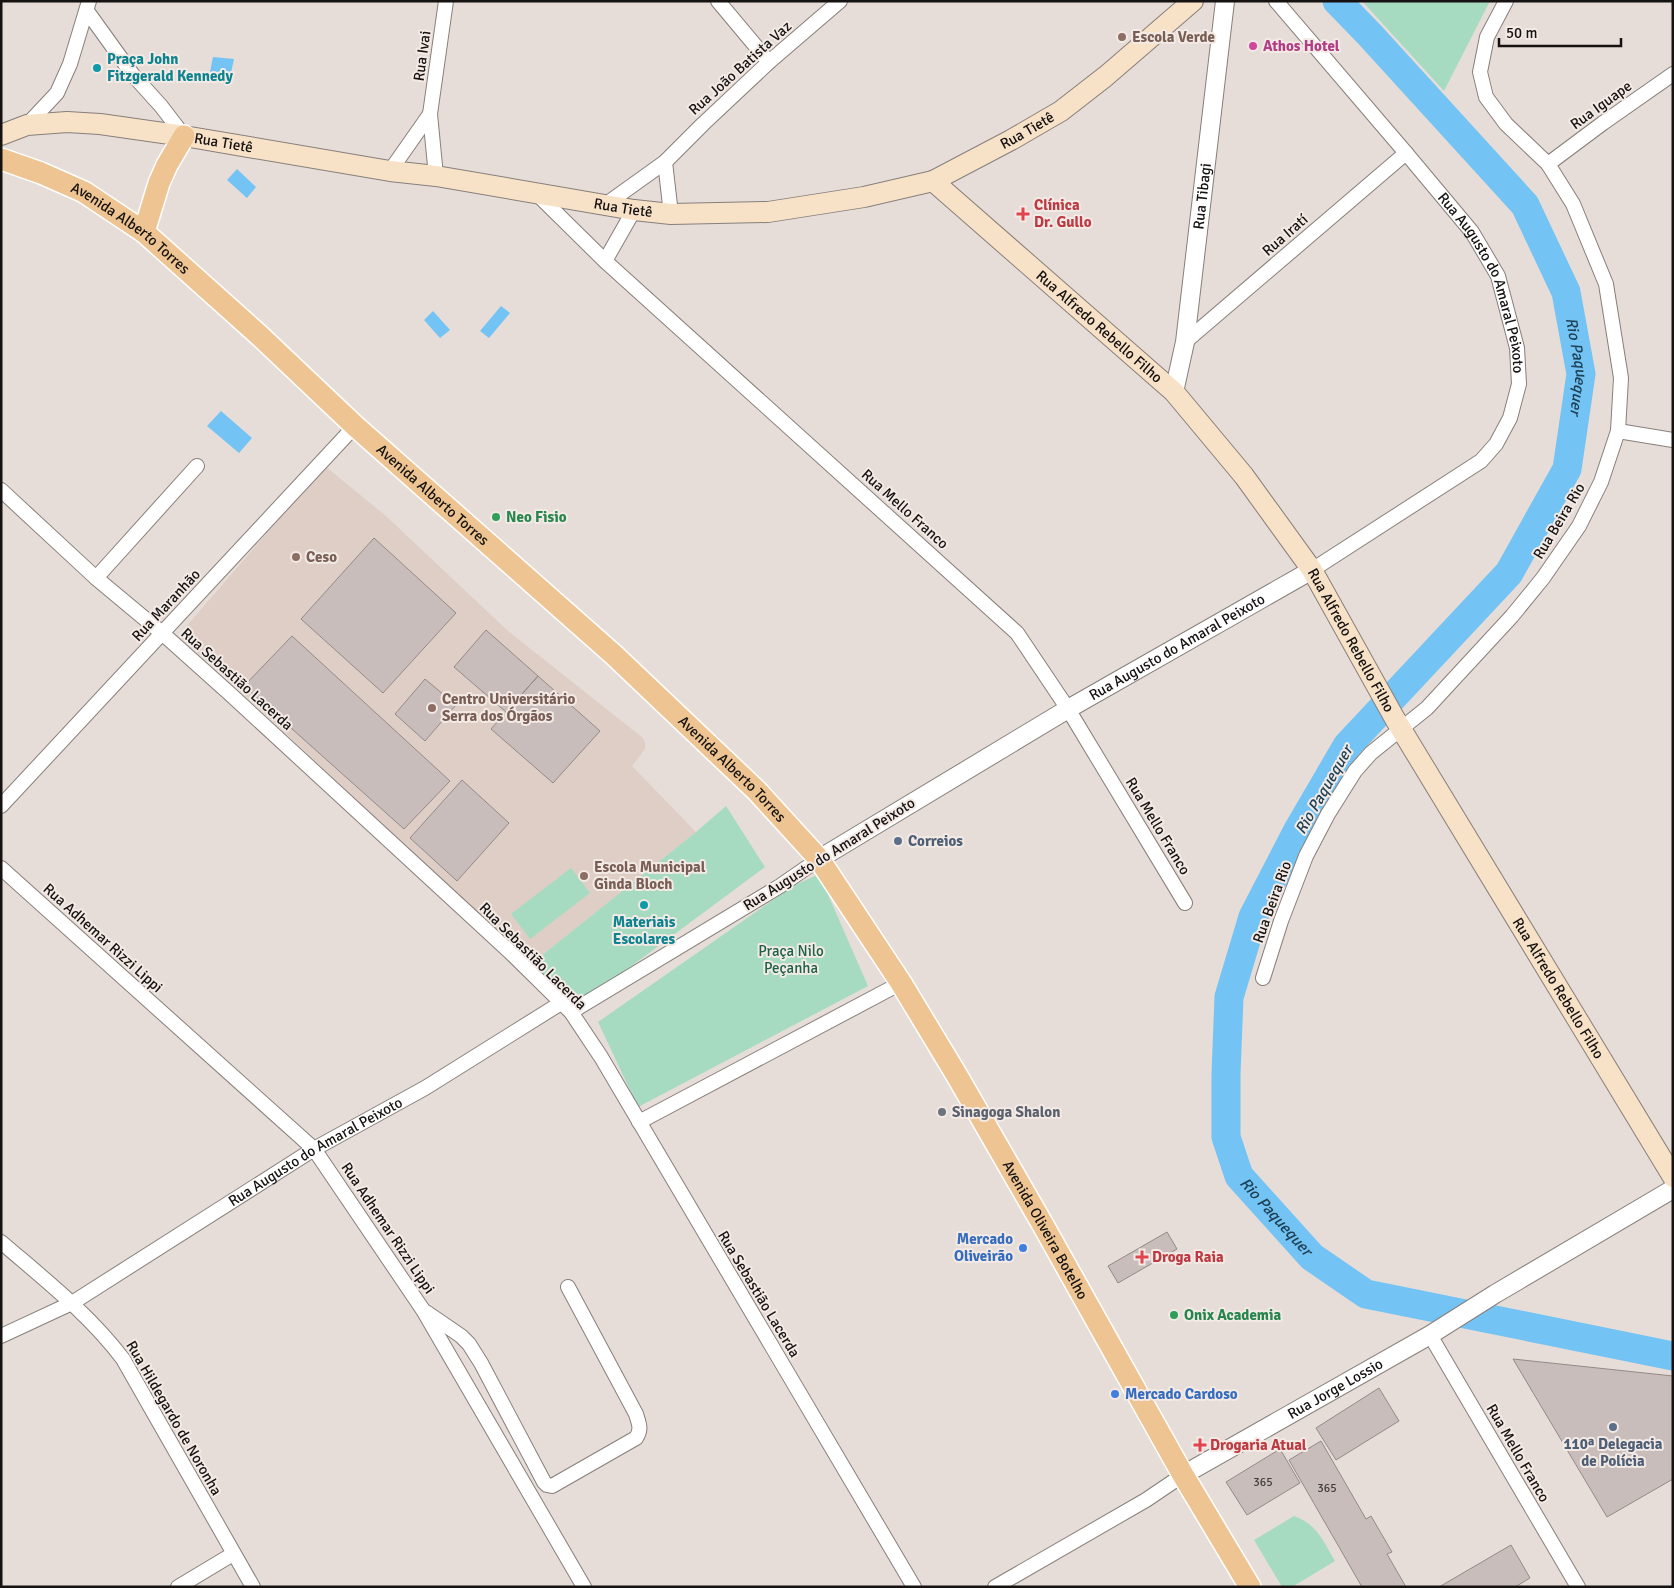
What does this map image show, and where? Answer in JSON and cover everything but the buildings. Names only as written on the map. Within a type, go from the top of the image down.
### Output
[{"type":"main road","name":"Rua Tietê","points":[[1,135],[27,126],[68,122],[100,124],[184,136],[390,171],[436,176],[634,210],[672,214],[768,212],[864,197],[933,181],[1061,111],[1106,76],[1193,1]]},
{"type":"main road","points":[[144,232],[163,174],[184,136]]},
{"type":"main road","name":"Avenida Alberto Torres","points":[[1,159],[41,173],[84,192],[144,232],[196,281],[260,336],[354,426],[614,655],[757,791],[819,859],[831,877]]},
{"type":"main road","name":"Rua Alfredo Rebello Filho","points":[[933,181],[1174,392],[1244,476],[1312,570],[1398,724],[1673,1177]]},
{"type":"main road","name":"Avenida Oliveira Botelho","points":[[831,877],[901,983],[956,1074],[1183,1475],[1250,1587]]},
{"type":"street","name":"Rua Ivai","points":[[436,176],[430,114],[446,1]]},
{"type":"street","points":[[718,1],[769,62]]},
{"type":"street","name":"Rua João Batista Vaz","points":[[605,206],[665,162],[769,62],[840,1]]},
{"type":"street","name":"Rua Tibagi","points":[[1174,392],[1185,342],[1225,1]]},
{"type":"street","name":"Rua Augusto do Amaral Peixoto","points":[[1,1336],[72,1303],[314,1150],[780,886],[819,859],[1068,709],[1312,570],[1481,461],[1496,444],[1510,418],[1519,384],[1517,348],[1498,276],[1472,232],[1276,1]]},
{"type":"street","name":"Rua Beira Rio","points":[[1263,978],[1281,921],[1303,864],[1328,814],[1355,771],[1398,724],[1427,708],[1512,616],[1557,558],[1579,526],[1601,482],[1618,432],[1621,378],[1606,284],[1573,204],[1548,164],[1506,124],[1486,96],[1480,72],[1486,37],[1506,1]]},
{"type":"street","points":[[27,126],[57,93],[70,64],[88,6]]},
{"type":"street","points":[[88,6],[133,75],[161,106],[184,136]]},
{"type":"street","name":"Rua Iguape","points":[[1548,164],[1673,74]]},
{"type":"street","name":"Rua Ivai","points":[[390,171],[430,114]]},
{"type":"street","name":"Rua Iratí","points":[[1185,342],[1406,153]]},
{"type":"street","points":[[665,162],[672,214]]},
{"type":"street","name":"Rua Mello Franco","points":[[536,194],[605,261],[1017,633],[1068,709],[1184,903]]},
{"type":"street","points":[[605,261],[634,210]]},
{"type":"street","name":"Rua Maranhão","points":[[1,806],[354,426]]},
{"type":"street","points":[[1618,432],[1673,440]]},
{"type":"street","points":[[96,578],[197,466]]},
{"type":"street","name":"Rua Sebastião Lacerda","points":[[1,490],[96,578],[162,632],[509,951],[566,1008],[601,1057],[914,1587]]},
{"type":"street","name":"Rua Adhemar Rizzi Lippi","points":[[1,868],[314,1150],[423,1310],[584,1587]]},
{"type":"street","points":[[639,1122],[901,983]]},
{"type":"street","name":"Rua Jorge Lossio","points":[[995,1587],[1146,1500],[1183,1475],[1437,1331],[1495,1294],[1673,1189]]},
{"type":"street","name":"Rua Hildegardo de Noronha","points":[[1,1242],[72,1303],[106,1336],[123,1359],[253,1587]]},
{"type":"street","points":[[423,1310],[461,1336],[469,1344],[544,1482],[552,1486],[636,1438],[640,1432],[640,1425],[636,1414],[568,1287]]},
{"type":"street","name":"Rua Mello Franco","points":[[1437,1331],[1578,1587]]},
{"type":"street","points":[[178,1587],[233,1554]]},
{"type":"shaded area","name":"Centro Universitário Serra dos Órgãos","points":[[325,466],[387,517],[508,631],[643,738],[645,749],[632,766],[696,832],[531,964],[227,678],[178,636]]},
{"type":"green space","points":[[1362,1],[1490,1],[1444,91]]},
{"type":"green space","points":[[726,806],[765,867],[579,1005],[531,964],[696,832]]},
{"type":"green space","points":[[571,868],[590,893],[530,939],[511,914]]},
{"type":"green space","name":"Praça Nilo Peçanha","points":[[819,874],[868,986],[638,1107],[598,1022],[793,886]]},
{"type":"green space","points":[[1294,1516],[1302,1519],[1314,1528],[1335,1561],[1292,1587],[1282,1587],[1254,1540]]},
{"type":"water","points":[[213,57],[234,59],[231,73],[210,72]]},
{"type":"water","points":[[237,169],[256,187],[247,198],[227,180]]},
{"type":"water","points":[[501,306],[510,313],[489,338],[480,331]]},
{"type":"water","points":[[433,311],[450,330],[440,338],[424,320]]},
{"type":"water","points":[[221,411],[252,438],[239,453],[207,426]]},
{"type":"waterway","name":"Rio Paquequer","points":[[1337,1],[1525,205],[1566,292],[1581,374],[1567,469],[1509,573],[1347,746],[1298,830],[1253,917],[1229,997],[1226,1137],[1239,1176],[1312,1257],[1366,1294],[1673,1356]]},
{"type":"place","name":"Escola Verde","points":[[1122,37]]},
{"type":"place","name":"Athos Hotel","points":[[1253,46]]},
{"type":"place","name":"Praça John Fitzgerald Kennedy","points":[[97,68]]},
{"type":"place","name":"Clínica Dr. Gullo","points":[[1023,214]]},
{"type":"place","name":"Neo Fisio","points":[[496,517]]},
{"type":"place","name":"Ceso","points":[[296,557]]},
{"type":"place","name":"Centro Universitário Serra dos Órgãos","points":[[432,708]]},
{"type":"place","name":"Correios","points":[[898,841]]},
{"type":"place","name":"Escola Municipal Ginda Bloch","points":[[584,876]]},
{"type":"place","name":"Materiais Escolares","points":[[644,905]]},
{"type":"place","name":"Sinagoga Shalon","points":[[942,1112]]},
{"type":"place","name":"Mercado Oliveirão","points":[[1023,1248]]},
{"type":"place","name":"Droga Raia","points":[[1142,1257]]},
{"type":"place","name":"Onix Academia","points":[[1174,1315]]},
{"type":"place","name":"Mercado Cardoso","points":[[1115,1394]]},
{"type":"place","name":"110ª Delegacia de Polícia","points":[[1613,1427]]},
{"type":"place","name":"Drogaria Atual","points":[[1200,1445]]}]
